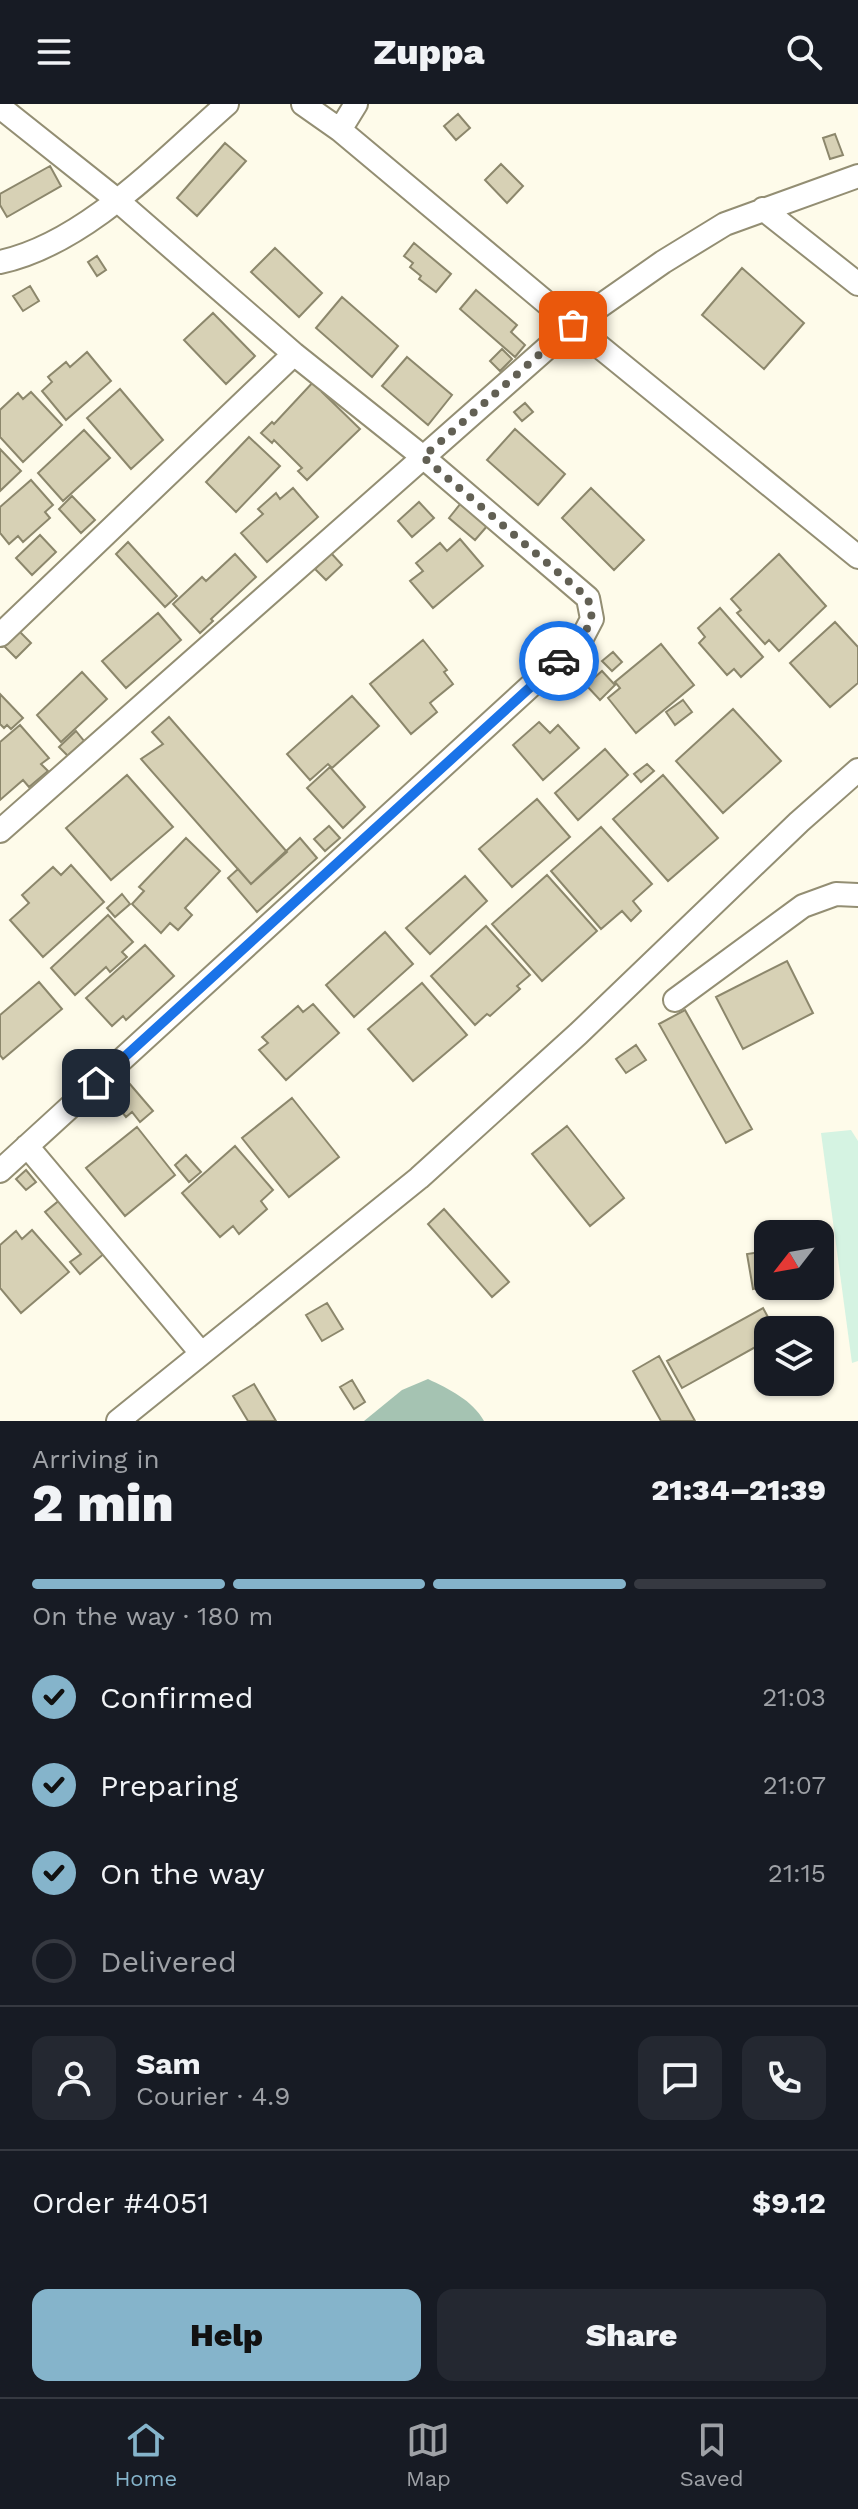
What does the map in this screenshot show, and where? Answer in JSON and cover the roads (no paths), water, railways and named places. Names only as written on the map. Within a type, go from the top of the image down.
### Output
[{"type":"street","points":[[0,262],[23,257],[57,243],[117,200],[227,104]]},
{"type":"street","points":[[303,104],[340,130],[858,557]]},
{"type":"street","points":[[340,130],[356,104]]},
{"type":"street","points":[[0,107],[117,200],[294,354],[423,457],[588,598],[592,619],[581,640],[0,1171]]},
{"type":"street","points":[[0,831],[573,325],[663,262],[725,224],[858,176]]},
{"type":"street","points":[[763,209],[858,284]]},
{"type":"street","points":[[0,635],[294,354]]},
{"type":"street","points":[[118,1421],[419,1178],[578,1034],[799,822],[858,770]]},
{"type":"street","points":[[675,1000],[803,906],[836,894],[858,895]]},
{"type":"street","points":[[27,1146],[201,1353]]}]
